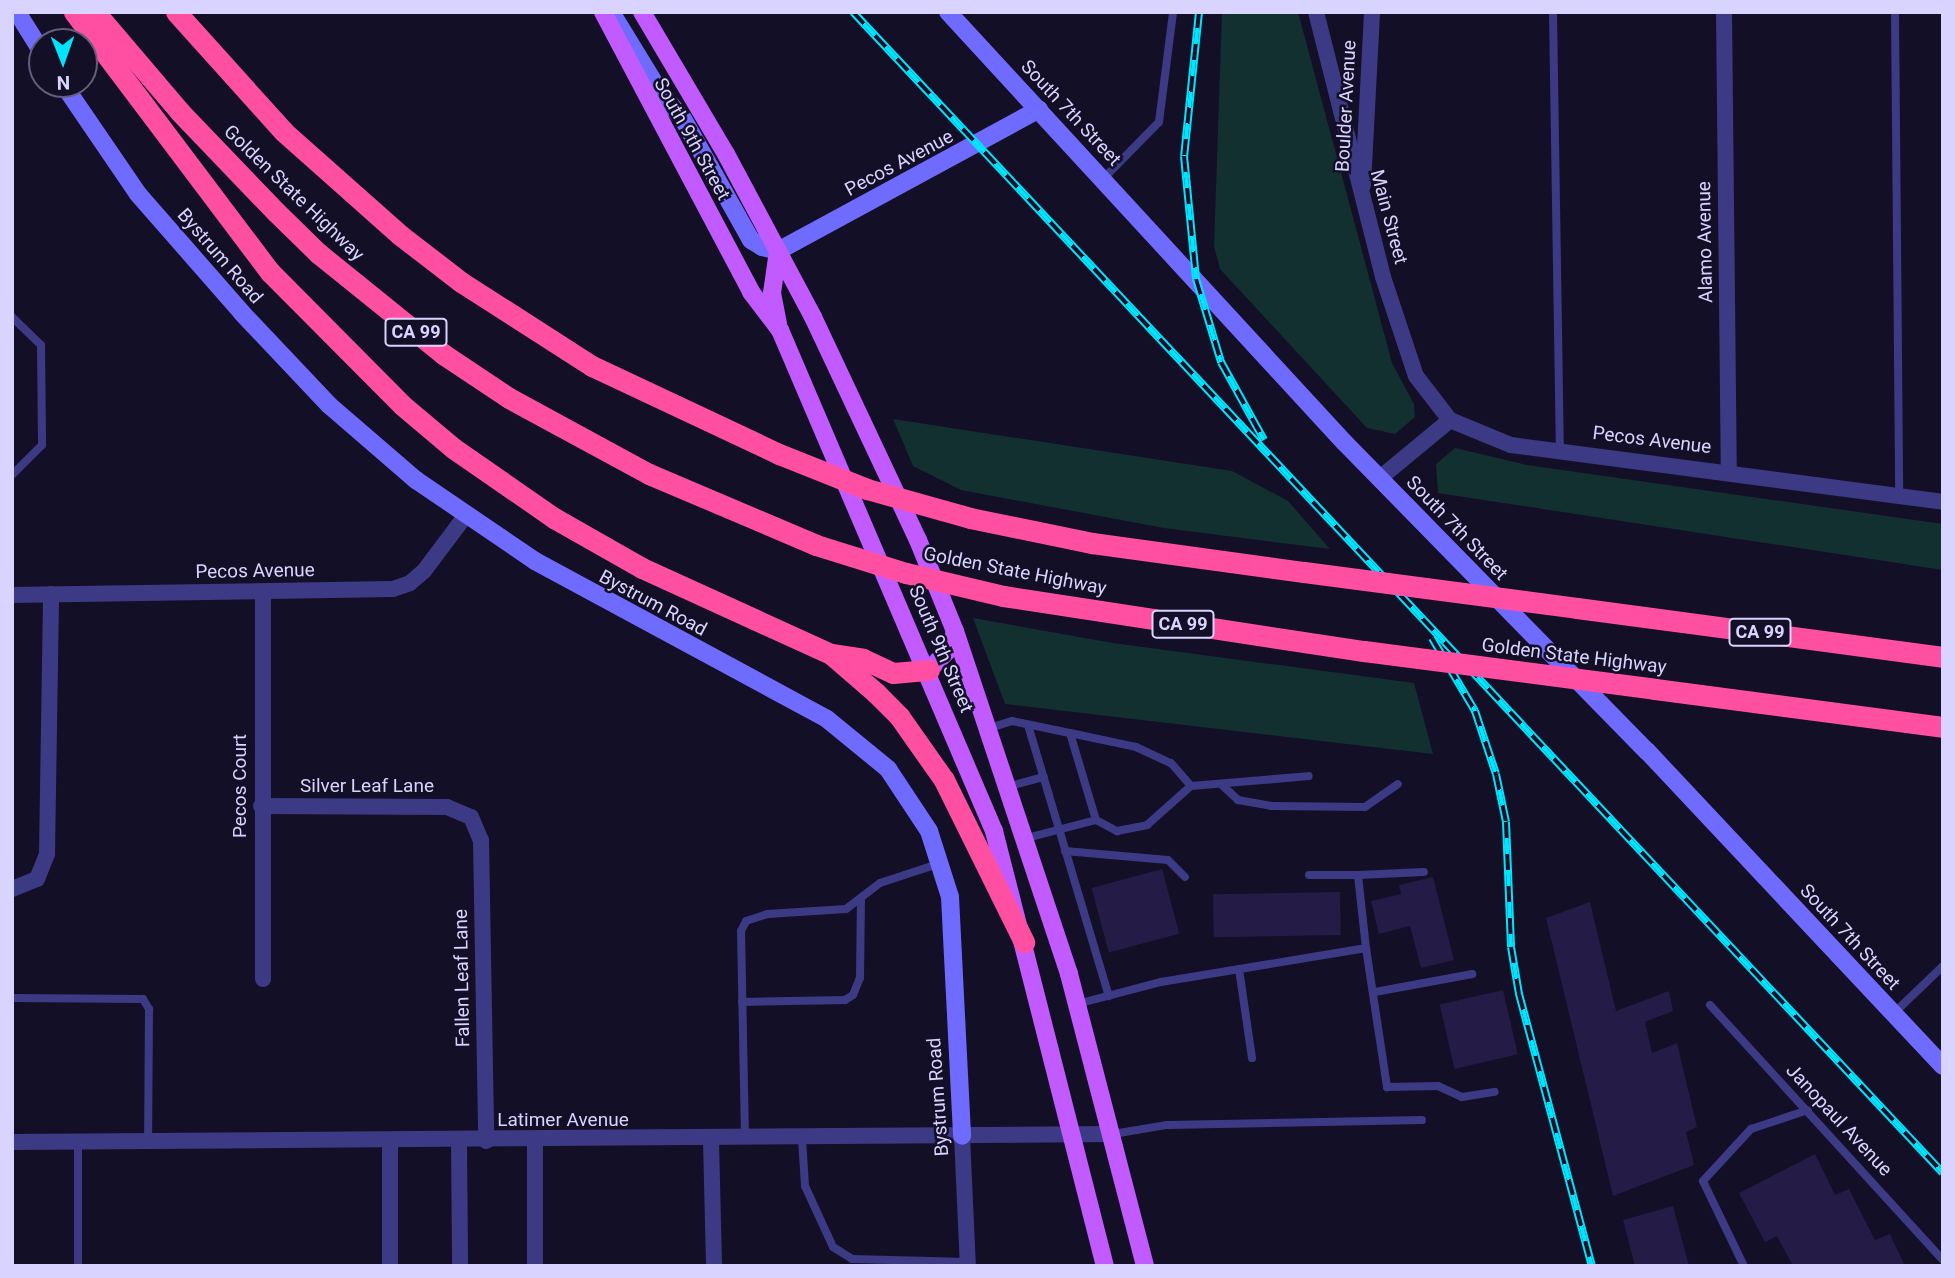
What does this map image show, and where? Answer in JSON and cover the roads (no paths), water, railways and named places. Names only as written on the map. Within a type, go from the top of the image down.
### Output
[{"type":"highway","points":[[74,12],[270,272],[360,368],[412,414],[500,483],[606,550],[831,653],[863,659],[893,673],[929,670]]},
{"type":"highway","name":"Golden State Highway","points":[[95,12],[171,103],[266,202],[318,253],[443,354],[532,411],[637,468],[816,545],[906,573],[1003,596],[1364,651],[1943,727]]},
{"type":"highway","name":"Golden State Highway","points":[[176,12],[284,132],[380,219],[461,282],[592,366],[779,454],[867,489],[970,518],[1093,543],[1943,657]]},
{"type":"highway","points":[[831,653],[899,716],[923,748],[944,780],[1024,942]]},
{"type":"main road","name":"South 9th Street","points":[[603,12],[751,292],[780,330],[929,670],[994,831],[1105,1266]]},
{"type":"main road","name":"South 9th Street","points":[[642,12],[778,251],[878,453],[955,631],[1077,1004],[1113,1134],[1145,1266]]},
{"type":"main road","points":[[778,251],[772,293],[780,330]]},
{"type":"main road","points":[[929,670],[951,647],[955,631]]},
{"type":"street","points":[[17,12],[28,30]]},
{"type":"street","points":[[611,12],[683,119],[751,240],[778,251]]},
{"type":"street","name":"South 7th Street","points":[[948,12],[1380,478],[1647,751],[1943,1066]]},
{"type":"street","name":"Main Street","points":[[1316,12],[1362,201],[1416,376],[1450,420]]},
{"type":"street","name":"Boulder Avenue","points":[[1362,201],[1372,12]]},
{"type":"street","name":"Alamo Avenue","points":[[1724,12],[1729,471]]},
{"type":"street","name":"Bystrum Road","points":[[73,98],[138,194],[288,363],[370,440],[466,515],[597,598],[845,733],[888,769],[911,797],[941,863],[953,939],[955,1072],[962,1136],[968,1264]]},
{"type":"street","name":"Pecos Avenue","points":[[778,251],[1039,109]]},
{"type":"street","points":[[1380,478],[1450,420]]},
{"type":"street","name":"Pecos Avenue","points":[[1450,420],[1511,444],[1729,471],[1943,502]]},
{"type":"street","name":"Pecos Avenue","points":[[12,595],[393,589],[410,583],[466,515]]},
{"type":"street","name":"Pecos Court","points":[[263,593],[263,979]]},
{"type":"street","points":[[12,889],[37,879],[47,854],[51,594]]},
{"type":"street","name":"Silver Leaf Lane","points":[[261,806],[447,807],[471,817]]},
{"type":"street","name":"Fallen Leaf Lane","points":[[471,817],[481,840],[486,1141]]},
{"type":"street","name":"Latimer Avenue","points":[[12,1142],[745,1140],[1113,1134]]},
{"type":"street","points":[[711,1140],[714,1266]]},
{"type":"street","points":[[390,1141],[390,1266]]},
{"type":"street","points":[[459,1141],[460,1266]]},
{"type":"street","points":[[534,1141],[535,1266]]},
{"type":"lane","points":[[1104,178],[1159,122],[1174,12]]},
{"type":"lane","points":[[1553,12],[1560,450]]},
{"type":"lane","points":[[1895,12],[1899,495]]},
{"type":"lane","points":[[12,317],[41,345],[42,445],[12,475]]},
{"type":"lane","points":[[986,729],[1012,721],[1136,747],[1171,763],[1191,786]]},
{"type":"lane","points":[[1028,725],[1109,996]]},
{"type":"lane","points":[[1070,733],[1096,820]]},
{"type":"lane","points":[[1023,839],[1096,820],[1117,831],[1147,825],[1191,786],[1309,776]]},
{"type":"lane","points":[[1005,787],[1044,777]]},
{"type":"lane","points":[[1222,785],[1238,800],[1271,806],[1365,807],[1398,784]]},
{"type":"lane","points":[[1065,851],[1168,860],[1185,877]]},
{"type":"lane","points":[[745,1140],[741,931],[746,921],[768,914],[846,909],[900,873],[941,863]]},
{"type":"lane","points":[[1309,875],[1424,872]]},
{"type":"lane","points":[[1359,875],[1366,948],[1375,992],[1387,1087],[1438,1086],[1462,1097],[1494,1091]]},
{"type":"lane","points":[[742,1002],[845,1000],[853,996],[860,978],[861,900]]},
{"type":"lane","points":[[1077,1004],[1240,969],[1366,948]]},
{"type":"lane","points":[[1894,1014],[1943,966]]},
{"type":"lane","points":[[1240,969],[1252,1058]]},
{"type":"lane","points":[[1375,992],[1472,974]]},
{"type":"lane","points":[[12,998],[143,999],[149,1009],[148,1142]]},
{"type":"lane","name":"Janopaul Avenue","points":[[1710,1005],[1943,1260]]},
{"type":"lane","points":[[1744,1266],[1703,1181],[1751,1129],[1808,1110]]},
{"type":"lane","points":[[1113,1134],[1167,1125],[1422,1121]]},
{"type":"lane","points":[[802,1139],[804,1180],[811,1208],[833,1247],[852,1259],[968,1264]]},
{"type":"lane","points":[[78,1142],[78,1266]]},
{"type":"railway","points":[[853,12],[1943,1173]]},
{"type":"railway","points":[[1199,12],[1184,156],[1196,279],[1221,362],[1264,440]]},
{"type":"railway","points":[[1432,638],[1475,711],[1496,774],[1506,822],[1511,947],[1519,994],[1592,1266]]}]
